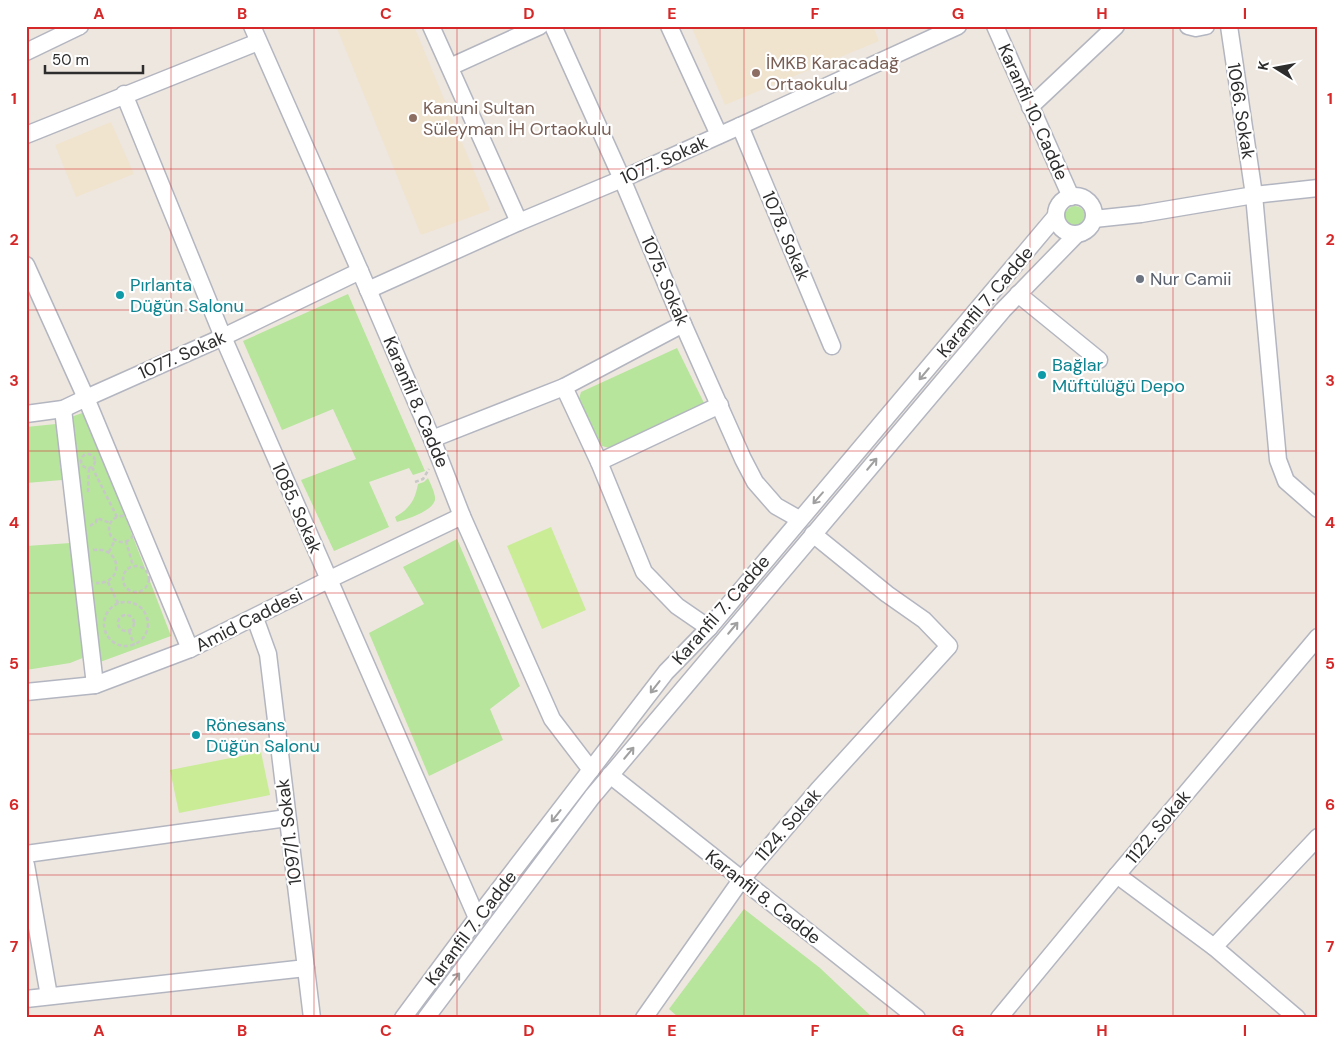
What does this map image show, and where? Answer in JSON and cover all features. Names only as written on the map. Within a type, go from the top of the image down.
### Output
[{"type":"street","points":[[26,52],[80,26]]},
{"type":"street","name":"Karanfil 8. Cadde","points":[[252,26],[360,271],[432,439],[462,516],[552,720],[591,770]]},
{"type":"street","points":[[431,26],[518,222]]},
{"type":"street","points":[[450,67],[540,26]]},
{"type":"street","name":"1075. Sokak","points":[[553,26],[622,179],[683,324],[755,482],[776,506],[799,519]]},
{"type":"street","points":[[669,26],[719,135]]},
{"type":"street","name":"1077. Sokak","points":[[368,290],[518,222],[622,179],[958,26]]},
{"type":"street","name":"Karanfil 10. Cadde","points":[[995,26],[1071,197]]},
{"type":"street","points":[[1030,107],[1116,26]]},
{"type":"street","points":[[1188,26],[1196,28],[1206,26]]},
{"type":"street","name":"1066. Sokak","points":[[1228,26],[1254,195],[1278,460],[1286,481],[1318,508]]},
{"type":"street","points":[[26,135],[124,94],[258,42]]},
{"type":"street","name":"1085. Sokak","points":[[124,94],[222,337],[477,918]]},
{"type":"street","name":"1078. Sokak","points":[[740,126],[832,346]]},
{"type":"street","points":[[1094,219],[1141,214],[1254,195],[1318,188]]},
{"type":"street","points":[[1071,197],[1083,198],[1088,202],[1094,213],[1094,219],[1088,230],[1077,234],[1065,231],[1056,216],[1060,204],[1071,197]]},
{"type":"street","name":"Karanfil 7. Cadde","points":[[403,1018],[477,918],[666,672],[709,628],[1056,216]]},
{"type":"street","name":"Karanfil 7. Cadde","points":[[426,1018],[610,775],[1018,294],[1077,234]]},
{"type":"street","points":[[26,265],[32,289],[86,398],[190,650]]},
{"type":"street","name":"1077. Sokak","points":[[26,414],[63,410],[360,271]]},
{"type":"street","points":[[1018,294],[1099,360]]},
{"type":"street","points":[[432,439],[564,387],[683,324]]},
{"type":"street","points":[[564,387],[599,462],[644,572],[678,606],[709,628]]},
{"type":"street","points":[[599,462],[720,405]]},
{"type":"street","points":[[63,410],[95,685]]},
{"type":"street","name":"Amid Caddesi","points":[[26,692],[95,685],[190,650],[328,580],[462,516]]},
{"type":"street","name":"1124. Sokak","points":[[644,1018],[741,880],[818,790],[949,646],[924,620],[887,594],[813,534]]},
{"type":"street","name":"1097/1. Sokak","points":[[255,618],[268,654],[312,1018]]},
{"type":"street","name":"1122. Sokak","points":[[999,1018],[1318,637]]},
{"type":"street","name":"Karanfil 8. Cadde","points":[[610,775],[917,1018]]},
{"type":"street","points":[[26,854],[287,818]]},
{"type":"street","points":[[1214,947],[1318,838]]},
{"type":"street","points":[[26,865],[49,996]]},
{"type":"street","points":[[1117,875],[1214,947],[1297,1018]]},
{"type":"street","points":[[26,999],[306,968]]},
{"type":"path","points":[[88,498],[91,468],[95,464],[94,458],[91,455],[85,456],[82,459],[82,463],[85,467],[91,468]]},
{"type":"path","points":[[91,468],[117,517]]},
{"type":"path","points":[[126,516],[134,522],[134,535],[126,541],[115,540],[110,533],[110,523],[117,517],[126,516]]},
{"type":"path","points":[[98,518],[110,523]]},
{"type":"path","points":[[109,552],[115,540]]},
{"type":"path","points":[[126,541],[133,566]]},
{"type":"path","points":[[83,578],[98,584],[113,578],[117,568],[115,560],[109,552],[100,549],[87,551]]},
{"type":"path","points":[[133,566],[145,569],[149,577],[147,585],[137,592],[129,590],[124,583],[124,574],[133,566]]},
{"type":"path","points":[[108,581],[118,603]]},
{"type":"path","points":[[130,602],[137,604],[147,615],[148,629],[146,636],[134,645],[119,646],[108,637],[104,630],[106,615],[118,603],[130,602]]},
{"type":"path","points":[[122,615],[127,615],[133,620],[134,625],[129,631],[123,631],[117,625],[122,615]]},
{"type":"path","points":[[129,631],[134,645]]},
{"type":"shaded area","name":"Kanuni Sultan Süleyman İH Ortaokulu","points":[[336,26],[414,26],[490,210],[421,235]]},
{"type":"shaded area","name":"İMKB Karacadağ Ortaokulu","points":[[691,26],[873,26],[879,41],[725,105]]},
{"type":"shaded area","points":[[111,122],[134,174],[76,197],[55,145]]},
{"type":"green space","points":[[1075,206],[1082,209],[1085,216],[1082,223],[1075,226],[1068,223],[1065,216],[1068,209]]},
{"type":"green space","points":[[348,294],[425,471],[413,475],[409,468],[369,482],[389,527],[334,551],[301,480],[356,459],[333,409],[282,430],[243,341]]},
{"type":"green space","points":[[677,348],[704,403],[613,449],[602,446],[579,399],[581,392]]},
{"type":"green space","points":[[85,412],[171,636],[100,662],[71,417]]},
{"type":"green space","points":[[56,424],[62,480],[26,483],[26,427]]},
{"type":"green space","points":[[428,478],[435,497],[434,502],[421,513],[397,522],[395,517],[411,504],[418,484]]},
{"type":"green space","points":[[551,527],[586,610],[542,629],[507,546]]},
{"type":"green space","points":[[457,539],[520,686],[490,709],[503,740],[429,776],[369,633],[424,604],[403,567]]},
{"type":"green space","points":[[71,543],[85,657],[70,663],[26,670],[26,546]]},
{"type":"green space","points":[[261,752],[270,795],[179,813],[170,770]]},
{"type":"green space","points":[[744,909],[820,968],[873,1018],[679,1018],[669,1009]]},
{"type":"place","name":"İMKB Karacadağ Ortaokulu","points":[[756,73]]},
{"type":"place","name":"Kanuni Sultan Süleyman İH Ortaokulu","points":[[413,118]]},
{"type":"place","name":"Nur Camii","points":[[1140,279]]},
{"type":"place","name":"Pırlanta Düğün Salonu","points":[[120,295]]},
{"type":"place","name":"Bağlar Müftülüğü Depo","points":[[1042,375]]},
{"type":"place","name":"Rönesans Düğün Salonu","points":[[196,735]]}]
